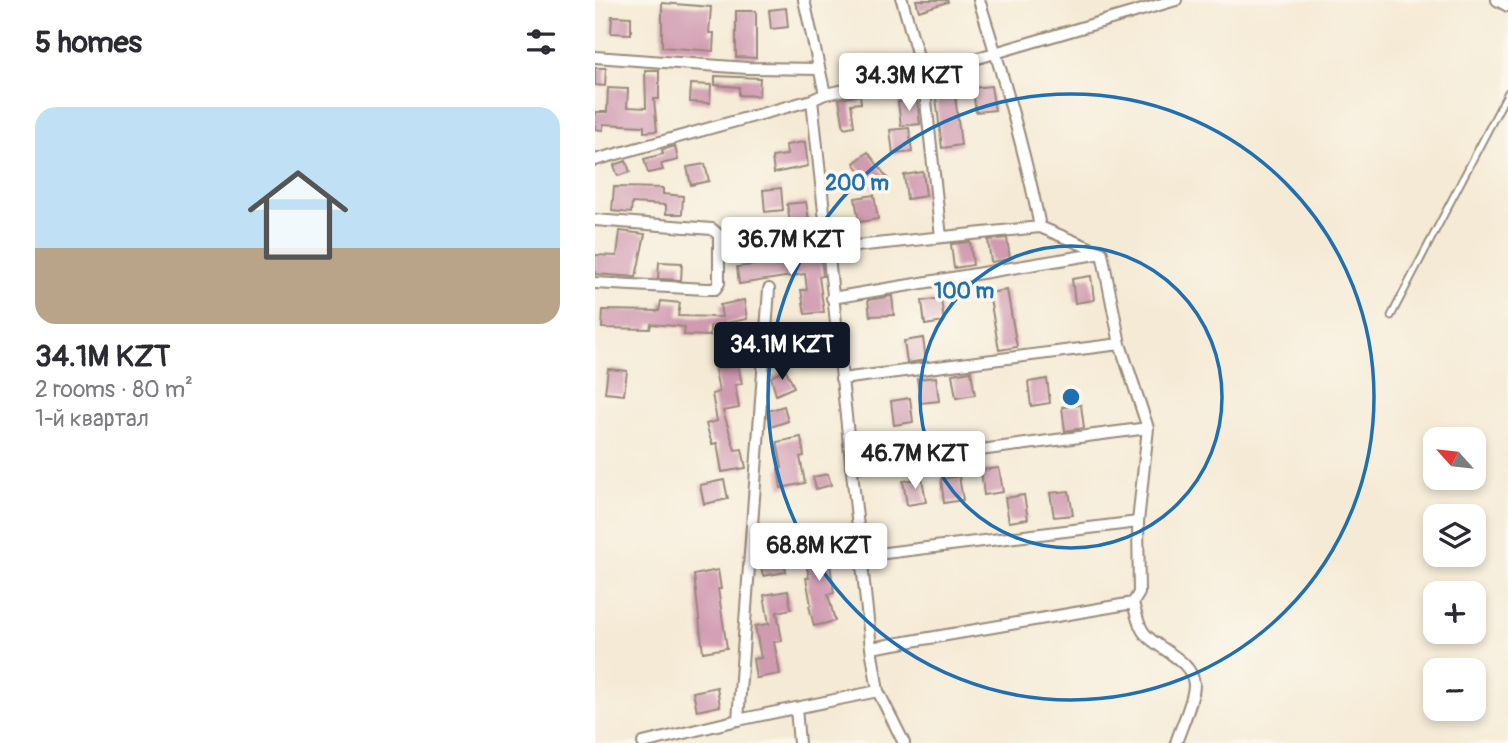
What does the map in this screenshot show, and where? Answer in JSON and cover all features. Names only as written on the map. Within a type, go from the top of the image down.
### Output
[{"type":"street","points":[[804,0],[825,94]]},
{"type":"street","points":[[902,0],[923,74],[941,237]]},
{"type":"street","points":[[979,0],[1032,183],[1040,227]]},
{"type":"street","points":[[595,160],[812,100],[825,94],[923,74],[996,54],[1176,0]]},
{"type":"street","points":[[1497,0],[1508,5]]},
{"type":"street","points":[[595,57],[747,68],[819,69]]},
{"type":"street","points":[[812,100],[871,648],[878,691],[904,743]]},
{"type":"street","points":[[595,220],[712,229],[719,235],[719,283],[715,289],[595,283]]},
{"type":"street","points":[[827,249],[1040,227],[1102,254]]},
{"type":"street","points":[[832,298],[1102,254]]},
{"type":"street","points":[[1102,254],[1120,344],[1148,428],[1138,522],[1139,593],[1133,603],[1141,629],[1178,659],[1192,675],[1194,687],[1176,743]]},
{"type":"street","points":[[738,720],[769,289]]},
{"type":"street","points":[[841,379],[1120,344]]},
{"type":"street","points":[[851,467],[1148,428]]},
{"type":"street","points":[[861,556],[1138,522]]},
{"type":"street","points":[[871,648],[1133,603]]},
{"type":"street","points":[[643,743],[691,738],[738,720],[878,691]]},
{"type":"street","points":[[796,708],[799,743]]},
{"type":"lane","points":[[1391,316],[1508,92]]},
{"type":"building","points":[[916,0],[947,0],[948,2],[919,11]]},
{"type":"building","points":[[662,3],[711,7],[709,33],[714,33],[713,51],[662,47]]},
{"type":"building","points":[[786,8],[788,27],[771,29],[769,10]]},
{"type":"building","points":[[736,11],[756,11],[756,58],[736,57]]},
{"type":"building","points":[[612,16],[631,17],[631,34],[611,33]]},
{"type":"building","points":[[595,68],[606,68],[605,86],[595,85]]},
{"type":"building","points":[[645,70],[659,70],[659,99],[654,99],[657,131],[644,132],[644,126],[603,124],[603,130],[595,129],[595,112],[607,112],[608,88],[628,89],[627,107],[646,108]]},
{"type":"building","points":[[715,76],[760,78],[759,96],[739,95],[739,87],[715,85]]},
{"type":"building","points":[[691,84],[711,85],[710,103],[690,102]]},
{"type":"building","points":[[991,86],[995,110],[976,112],[972,88]]},
{"type":"building","points":[[954,87],[961,145],[942,148],[935,89]]},
{"type":"building","points":[[860,95],[861,103],[851,104],[854,126],[844,128],[839,99]]},
{"type":"building","points":[[917,100],[920,124],[901,126],[898,102]]},
{"type":"building","points":[[909,128],[912,152],[893,154],[890,130]]},
{"type":"building","points":[[805,142],[808,166],[774,173],[772,157],[787,155],[786,145]]},
{"type":"building","points":[[675,146],[678,160],[661,164],[663,170],[648,173],[644,159],[663,154],[662,150]]},
{"type":"building","points":[[868,152],[888,179],[874,190],[854,163]]},
{"type":"building","points":[[626,161],[630,172],[618,176],[614,165]]},
{"type":"building","points":[[705,164],[709,181],[691,185],[687,167]]},
{"type":"building","points":[[923,172],[926,196],[907,199],[904,175]]},
{"type":"building","points":[[614,187],[663,188],[663,194],[683,196],[682,214],[666,214],[666,205],[632,203],[631,213],[612,211]]},
{"type":"building","points":[[781,188],[783,210],[765,212],[763,190]]},
{"type":"building","points":[[874,195],[878,219],[859,222],[855,198]]},
{"type":"building","points":[[806,202],[810,226],[791,228],[787,204]]},
{"type":"building","points":[[739,221],[740,227],[770,223],[774,247],[755,250],[753,234],[727,238],[725,223]]},
{"type":"building","points":[[620,231],[645,234],[636,277],[595,274],[595,255],[617,256]]},
{"type":"building","points":[[1007,238],[1010,259],[991,262],[988,240]]},
{"type":"building","points":[[970,242],[973,265],[954,268],[951,244]]},
{"type":"building","points":[[820,252],[823,276],[819,277],[824,312],[805,314],[801,290],[807,290],[805,274],[739,284],[737,267]]},
{"type":"building","points":[[659,262],[682,263],[681,280],[658,279]]},
{"type":"building","points":[[1091,276],[1094,300],[1075,303],[1072,279]]},
{"type":"building","points":[[1007,290],[1017,347],[999,350],[989,293]]},
{"type":"building","points":[[892,296],[894,315],[870,316],[868,300]]},
{"type":"building","points":[[941,298],[944,322],[925,325],[922,301]]},
{"type":"building","points":[[744,300],[747,319],[710,326],[710,336],[684,335],[685,327],[651,324],[650,329],[602,328],[603,310],[659,311],[661,301],[680,303],[678,316],[722,317],[720,305]]},
{"type":"building","points":[[828,338],[831,362],[813,364],[809,340]]},
{"type":"building","points":[[923,338],[926,360],[907,363],[904,341]]},
{"type":"building","points":[[738,365],[742,384],[735,385],[739,408],[723,411],[735,450],[742,449],[746,468],[722,472],[717,443],[712,444],[706,424],[717,421],[712,394],[719,392],[715,370]]},
{"type":"building","points":[[608,369],[627,371],[624,395],[605,393]]},
{"type":"building","points":[[786,370],[794,387],[776,395],[771,377]]},
{"type":"building","points":[[971,371],[975,395],[956,398],[952,374]]},
{"type":"building","points":[[936,377],[939,401],[921,403],[917,379]]},
{"type":"building","points":[[1047,379],[1050,403],[1031,406],[1028,382]]},
{"type":"building","points":[[910,398],[913,422],[894,425],[891,401]]},
{"type":"building","points":[[1081,405],[1084,428],[1065,431],[1062,407]]},
{"type":"building","points":[[784,406],[788,421],[771,427],[768,411]]},
{"type":"building","points":[[801,437],[804,456],[800,457],[805,483],[781,488],[778,469],[782,468],[777,442]]},
{"type":"building","points":[[999,468],[1003,492],[984,495],[981,470]]},
{"type":"building","points":[[828,474],[831,485],[816,489],[813,477]]},
{"type":"building","points":[[959,476],[963,500],[944,503],[941,479]]},
{"type":"building","points":[[922,478],[926,502],[907,505],[903,481]]},
{"type":"building","points":[[724,480],[728,499],[704,504],[700,485]]},
{"type":"building","points":[[1069,491],[1073,515],[1054,517],[1050,493]]},
{"type":"building","points":[[1024,495],[1028,519],[1009,522],[1005,498]]},
{"type":"building","points":[[783,527],[787,546],[782,547],[786,572],[763,576],[759,557],[764,556],[759,531]]},
{"type":"building","points":[[827,542],[834,593],[828,594],[835,621],[814,626],[809,606],[806,578],[809,578],[803,546]]},
{"type":"building","points":[[718,570],[721,589],[718,589],[727,648],[703,652],[694,575]]},
{"type":"building","points":[[788,591],[791,609],[777,612],[782,641],[774,642],[780,674],[756,678],[753,659],[761,658],[755,626],[769,624],[764,595]]},
{"type":"building","points":[[717,687],[720,706],[697,711],[693,692]]}]
